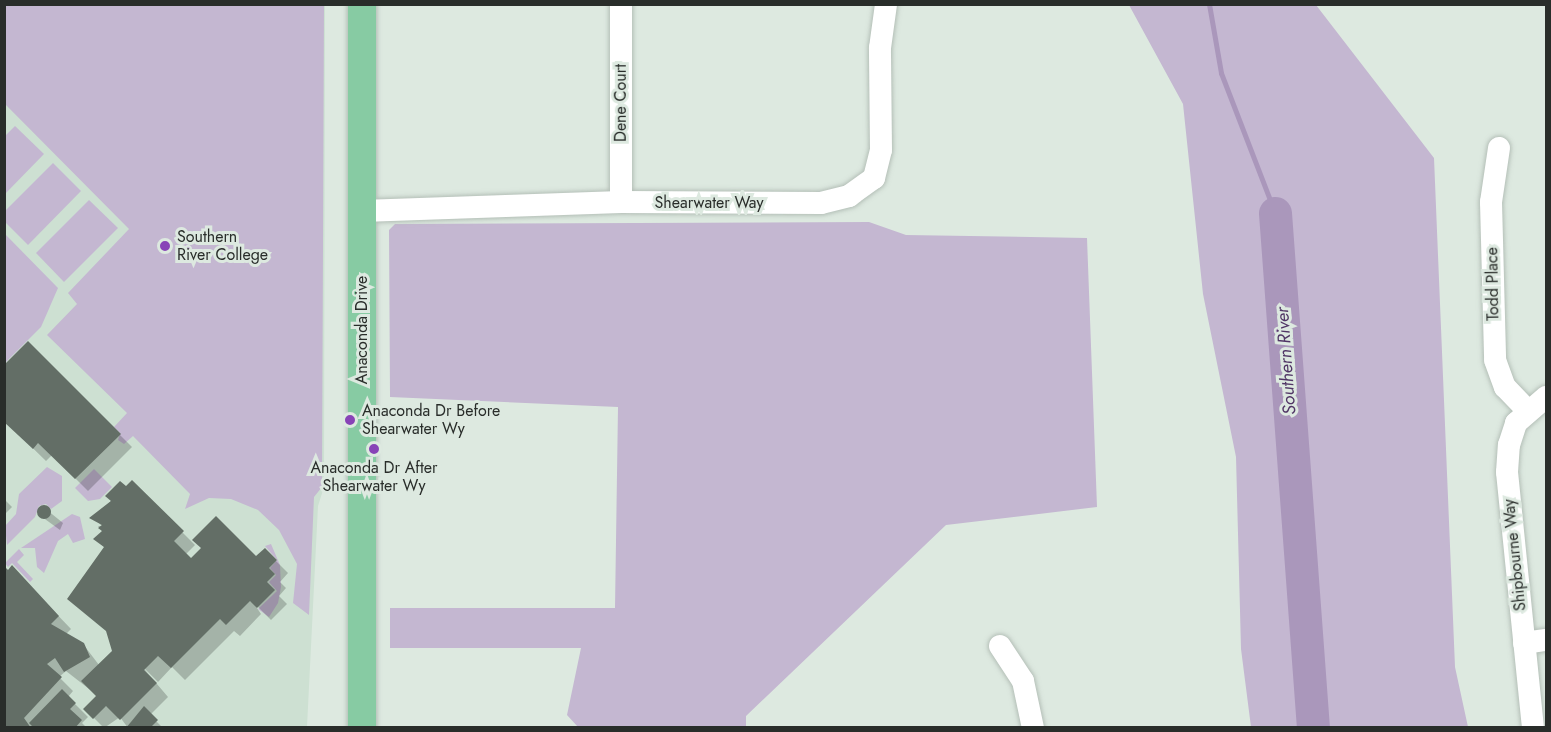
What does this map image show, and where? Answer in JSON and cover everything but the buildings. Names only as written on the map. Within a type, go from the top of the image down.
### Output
[{"type":"main road","name":"Anaconda Drive","points":[[362,4],[362,728]]},
{"type":"street","name":"Dene Court","points":[[621,4],[621,202]]},
{"type":"street","name":"Shearwater Way","points":[[362,211],[621,202],[821,203],[849,196],[874,178],[881,150],[880,48],[886,4]]},
{"type":"street","name":"Todd Place","points":[[1499,148],[1491,202],[1495,360],[1505,387],[1527,410]]},
{"type":"street","name":"Shipbourne Way","points":[[1533,728],[1535,642],[1507,472],[1512,434],[1527,410],[1546,397]]},
{"type":"street","points":[[1000,646],[1023,681],[1033,728]]},
{"type":"shaded area","name":"Southern River College","points":[[4,5],[325,5],[324,487],[318,506],[307,727],[5,727]]},
{"type":"shaded area","points":[[4,5],[324,5],[322,487],[314,497],[309,615],[293,603],[297,564],[279,530],[258,510],[231,499],[209,498],[185,509],[190,494],[133,436],[124,444],[118,440],[120,433],[114,427],[127,413],[47,335],[77,304],[68,293],[129,229],[5,104]]},
{"type":"shaded area","points":[[1129,5],[1316,5],[1434,158],[1455,667],[1468,727],[1251,727],[1241,649],[1236,457],[1203,294],[1183,104]]},
{"type":"shaded area","points":[[15,126],[44,154],[5,194],[5,136]]},
{"type":"shaded area","points":[[53,163],[81,191],[28,245],[5,222],[5,211]]},
{"type":"shaded area","points":[[89,200],[118,228],[64,282],[36,253]]},
{"type":"shaded area","points":[[869,222],[906,235],[1087,238],[1097,507],[946,525],[746,716],[746,727],[578,727],[567,715],[581,648],[390,648],[390,608],[615,608],[618,407],[390,397],[389,230],[395,224]]},
{"type":"shaded area","points":[[5,234],[58,288],[41,327],[5,363]]},
{"type":"shaded area","points":[[47,467],[62,476],[62,501],[51,509],[46,504],[39,506],[35,517],[7,545],[5,526],[16,514],[19,494]]},
{"type":"shaded area","points":[[94,469],[112,487],[100,499],[88,501],[75,488]]},
{"type":"shaded area","points":[[72,514],[80,517],[85,539],[73,543],[68,534],[58,541],[44,573],[37,567],[35,548],[21,548]]},
{"type":"shaded area","points":[[271,544],[280,565],[281,587],[278,603],[269,617],[258,609],[277,591],[269,582],[276,575],[270,568],[277,560],[265,546]]},
{"type":"shaded area","points":[[19,549],[24,555],[17,562],[33,579],[30,582],[12,563],[8,567],[5,563]]},
{"type":"waterway","name":"Southern River","points":[[1209,4],[1221,73],[1275,213]]},
{"type":"waterway","name":"Southern River","points":[[1275,213],[1313,728]]},
{"type":"place","name":"Southern River College","points":[[165,246]]},
{"type":"place","name":"Anaconda Dr Before Shearwater Wy","points":[[350,420]]},
{"type":"place","name":"Anaconda Dr After Shearwater Wy","points":[[374,449]]}]
